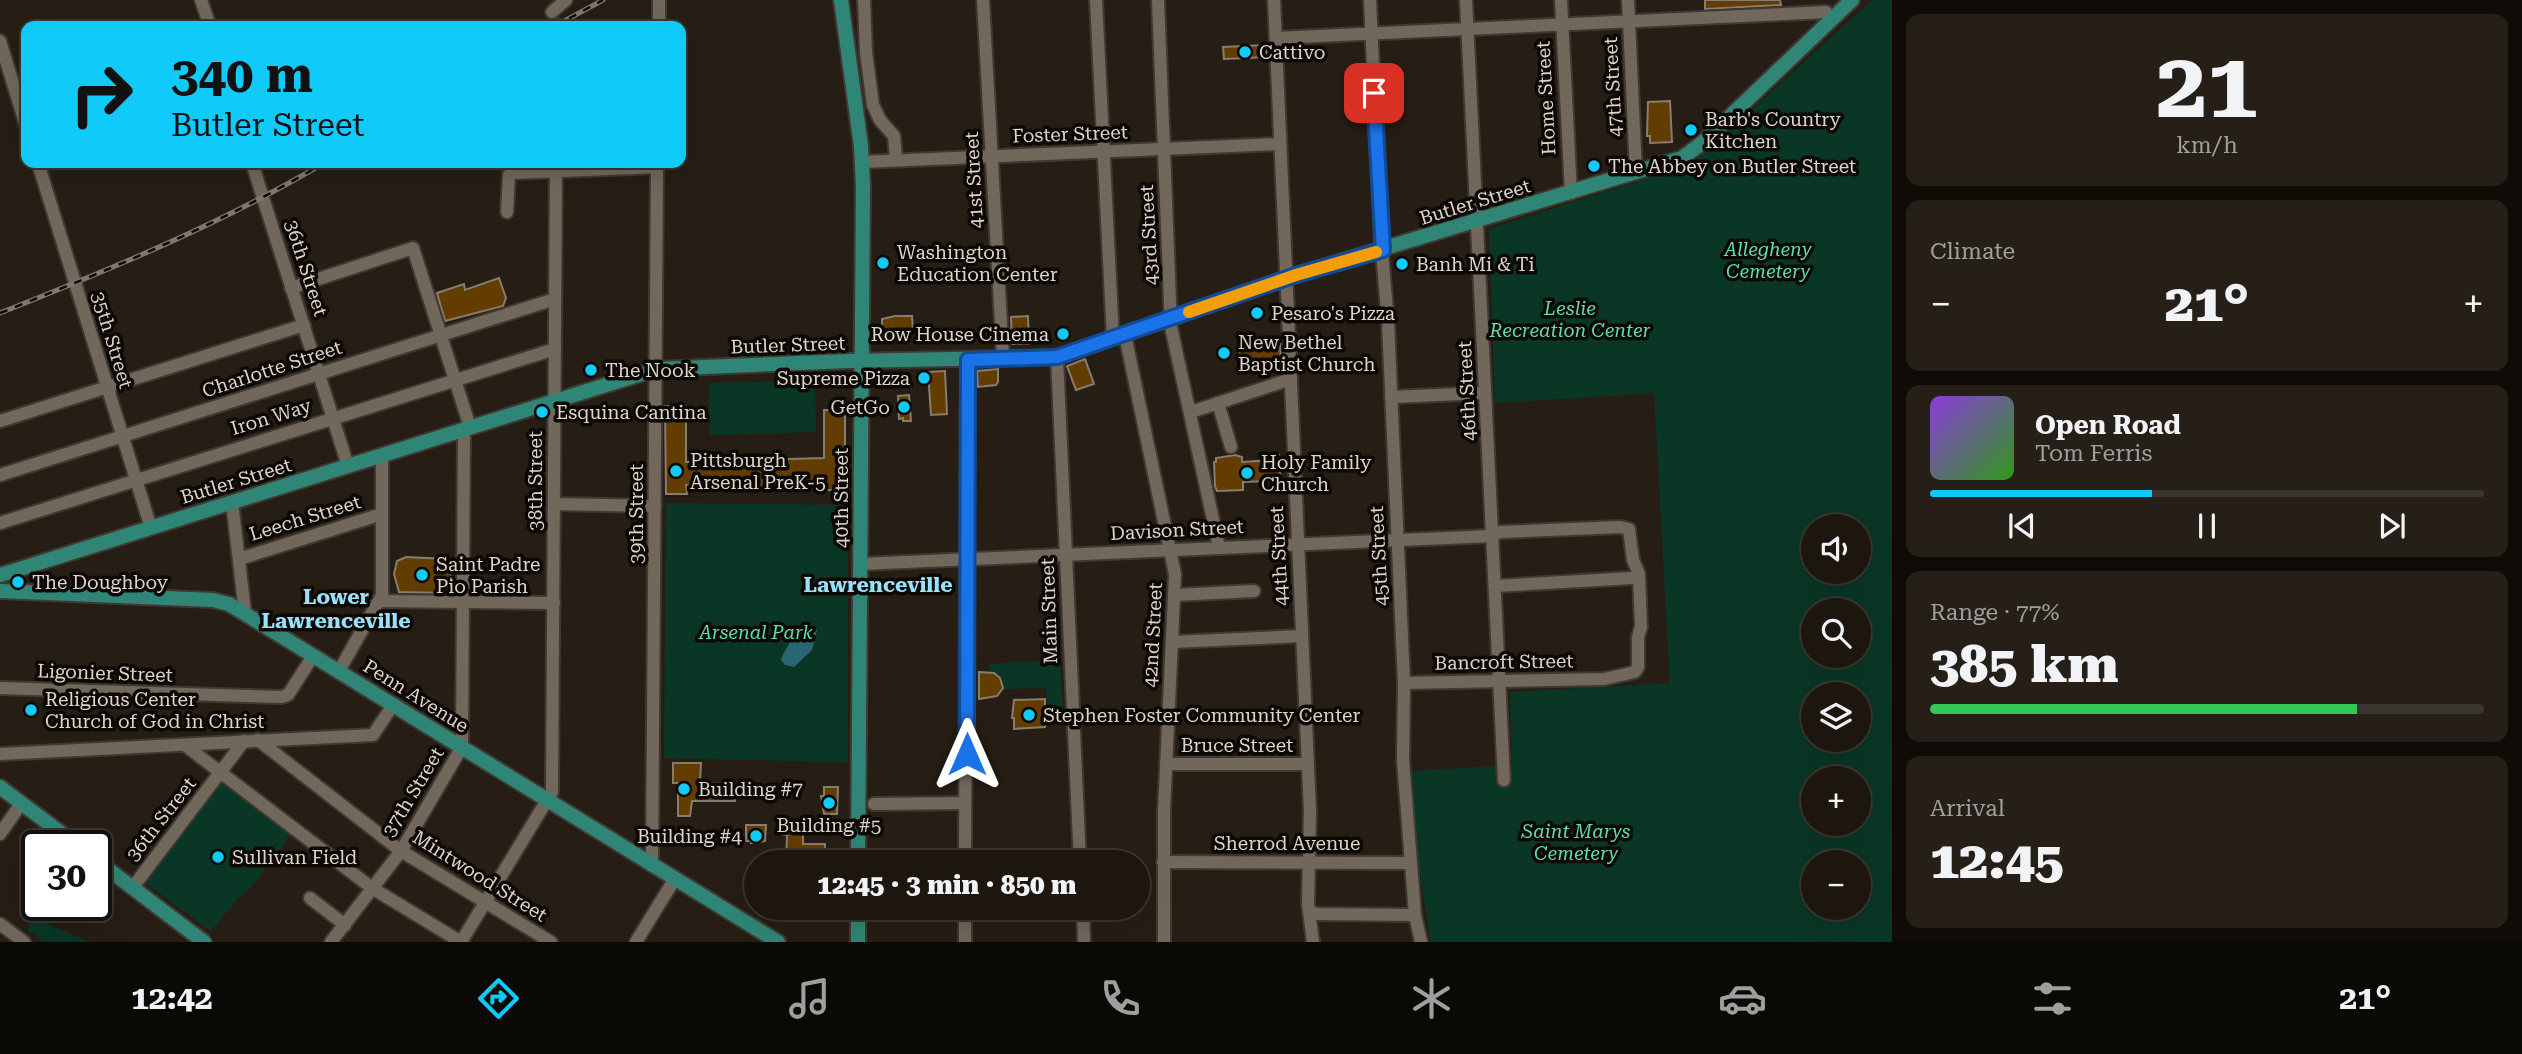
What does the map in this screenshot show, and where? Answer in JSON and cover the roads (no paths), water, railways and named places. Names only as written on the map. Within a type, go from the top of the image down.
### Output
[{"type":"main road","name":"40th Street","points":[[841,0],[863,168],[858,850]]},
{"type":"main road","name":"Butler Street","points":[[0,575],[657,369],[1057,357],[1287,279],[1682,158],[1692,152],[1827,10],[1852,0]]},
{"type":"main road","name":"Penn Avenue","points":[[0,591],[213,600],[244,612],[778,942]]},
{"type":"main road","points":[[0,788],[57,830]]},
{"type":"main road","points":[[112,872],[204,942]]},
{"type":"main road","points":[[858,920],[858,942]]},
{"type":"street","points":[[201,0],[208,21]]},
{"type":"street","points":[[552,12],[566,0]]},
{"type":"street","points":[[659,0],[659,21]]},
{"type":"street","points":[[864,0],[866,52],[873,105],[880,120],[894,136],[895,159]]},
{"type":"street","name":"41st Street","points":[[983,0],[1003,359]]},
{"type":"street","name":"42nd Street","points":[[1096,0],[1102,153],[1119,337],[1175,574],[1163,862],[1164,942]]},
{"type":"street","name":"43rd Street","points":[[1158,0],[1171,319],[1219,547]]},
{"type":"street","name":"44th Street","points":[[1274,0],[1308,764],[1310,912],[1313,942]]},
{"type":"street","name":"45th Street","points":[[1370,0],[1404,683],[1403,760],[1410,863],[1421,942]]},
{"type":"street","name":"46th Street","points":[[1466,0],[1504,780]]},
{"type":"street","name":"Home Street","points":[[1561,0],[1571,193]]},
{"type":"street","name":"47th Street","points":[[1629,0],[1636,173]]},
{"type":"street","points":[[1276,38],[1827,10]]},
{"type":"street","points":[[0,41],[21,110]]},
{"type":"street","name":"Foster Street","points":[[863,168],[895,159],[1280,144]]},
{"type":"street","name":"35th Street","points":[[40,168],[151,528]]},
{"type":"street","name":"36th Street","points":[[254,168],[348,466]]},
{"type":"street","points":[[507,212],[509,175],[550,168]]},
{"type":"street","name":"38th Street","points":[[461,942],[552,792],[556,168]]},
{"type":"street","name":"39th Street","points":[[652,866],[657,168]]},
{"type":"street","name":"37th Street","points":[[291,288],[413,248],[455,380],[467,428],[462,747],[401,851],[331,942]]},
{"type":"street","name":"Charlotte Street","points":[[0,475],[555,299]]},
{"type":"street","points":[[0,421],[304,325]]},
{"type":"street","name":"Iron Way","points":[[0,523],[555,349]]},
{"type":"street","name":"Main Street","points":[[1057,357],[1079,850]]},
{"type":"street","points":[[965,850],[968,360]]},
{"type":"street","points":[[1191,412],[1291,379]]},
{"type":"street","points":[[1391,397],[1485,393]]},
{"type":"street","points":[[1218,403],[1231,447]]},
{"type":"street","points":[[339,671],[381,601],[382,455]]},
{"type":"street","points":[[232,502],[244,612]]},
{"type":"street","points":[[554,503],[655,506]]},
{"type":"street","name":"Leech Street","points":[[239,559],[383,514]]},
{"type":"street","name":"Davison Street","points":[[860,564],[1492,536],[1500,532],[1620,527]]},
{"type":"street","name":"Bancroft Street","points":[[1404,683],[1604,679],[1631,674],[1638,667],[1638,637],[1641,627],[1639,573],[1633,560],[1630,531],[1620,527]]},
{"type":"street","points":[[1495,586],[1632,578]]},
{"type":"street","points":[[1174,595],[1254,591]]},
{"type":"street","points":[[381,601],[554,603]]},
{"type":"street","points":[[1172,642],[1302,636]]},
{"type":"street","name":"Ligonier Street","points":[[0,688],[281,698],[288,695],[313,656]]},
{"type":"street","points":[[0,754],[373,735],[393,705]]},
{"type":"street","name":"Mintwood Street","points":[[258,740],[401,851],[551,942]]},
{"type":"street","name":"36th Street","points":[[133,887],[244,741]]},
{"type":"street","points":[[186,746],[372,888],[461,942]]},
{"type":"street","name":"Bruce Street","points":[[1166,764],[1308,764]]},
{"type":"street","points":[[874,804],[965,803]]},
{"type":"street","points":[[0,834],[21,804]]},
{"type":"street","name":"Sherrod Avenue","points":[[1163,862],[1410,863]]},
{"type":"street","points":[[636,942],[674,880]]},
{"type":"street","points":[[310,898],[345,925]]},
{"type":"street","points":[[1310,912],[1416,915]]},
{"type":"street","points":[[965,920],[965,942]]},
{"type":"street","points":[[1083,920],[1084,942]]},
{"type":"street","points":[[0,924],[24,942]]},
{"type":"water","points":[[805,623],[817,630],[812,650],[794,667],[785,665],[782,657]]},
{"type":"railway","points":[[564,21],[603,0]]},
{"type":"railway","points":[[0,313],[205,226],[315,168]]},
{"type":"place","name":"Cattivo","points":[[1245,52]]},
{"type":"place","name":"Barb's Country Kitchen","points":[[1691,130]]},
{"type":"place","name":"The Abbey on Butler Street","points":[[1594,166]]},
{"type":"place","name":"Washington Education Center","points":[[883,263]]},
{"type":"place","name":"Banh Mi & Ti","points":[[1402,264]]},
{"type":"place","name":"Pesaro's Pizza","points":[[1257,313]]},
{"type":"place","name":"Row House Cinema","points":[[1063,334]]},
{"type":"place","name":"New Bethel Baptist Church","points":[[1224,353]]},
{"type":"place","name":"The Nook","points":[[591,370]]},
{"type":"place","name":"Supreme Pizza","points":[[924,378]]},
{"type":"place","name":"GetGo","points":[[904,407]]},
{"type":"place","name":"Esquina Cantina","points":[[542,412]]},
{"type":"place","name":"Pittsburgh Arsenal PreK-5","points":[[676,471]]},
{"type":"place","name":"Holy Family Church","points":[[1247,473]]},
{"type":"place","name":"Saint Padre Pio Parish","points":[[422,575]]},
{"type":"place","name":"The Doughboy","points":[[18,582]]},
{"type":"place","name":"Religious Center Church of God in Christ","points":[[31,710]]},
{"type":"place","name":"Stephen Foster Community Center","points":[[1029,715]]},
{"type":"place","name":"Building #7","points":[[684,789]]},
{"type":"place","name":"Building #5","points":[[829,803]]},
{"type":"place","name":"Building #4","points":[[756,836]]},
{"type":"place","name":"Sullivan Field","points":[[218,857]]},
{"type":"district","name":"Lawrenceville","points":[[878,585]]},
{"type":"district","name":"Lower Lawrenceville","points":[[336,609]]},
{"type":"park label","name":"Allegheny Cemetery","points":[[1768,260]]},
{"type":"park label","name":"Leslie Recreation Center","points":[[1570,319]]},
{"type":"park label","name":"Arsenal Park","points":[[756,632]]},
{"type":"park label","name":"Saint Marys Cemetery","points":[[1576,842]]}]
